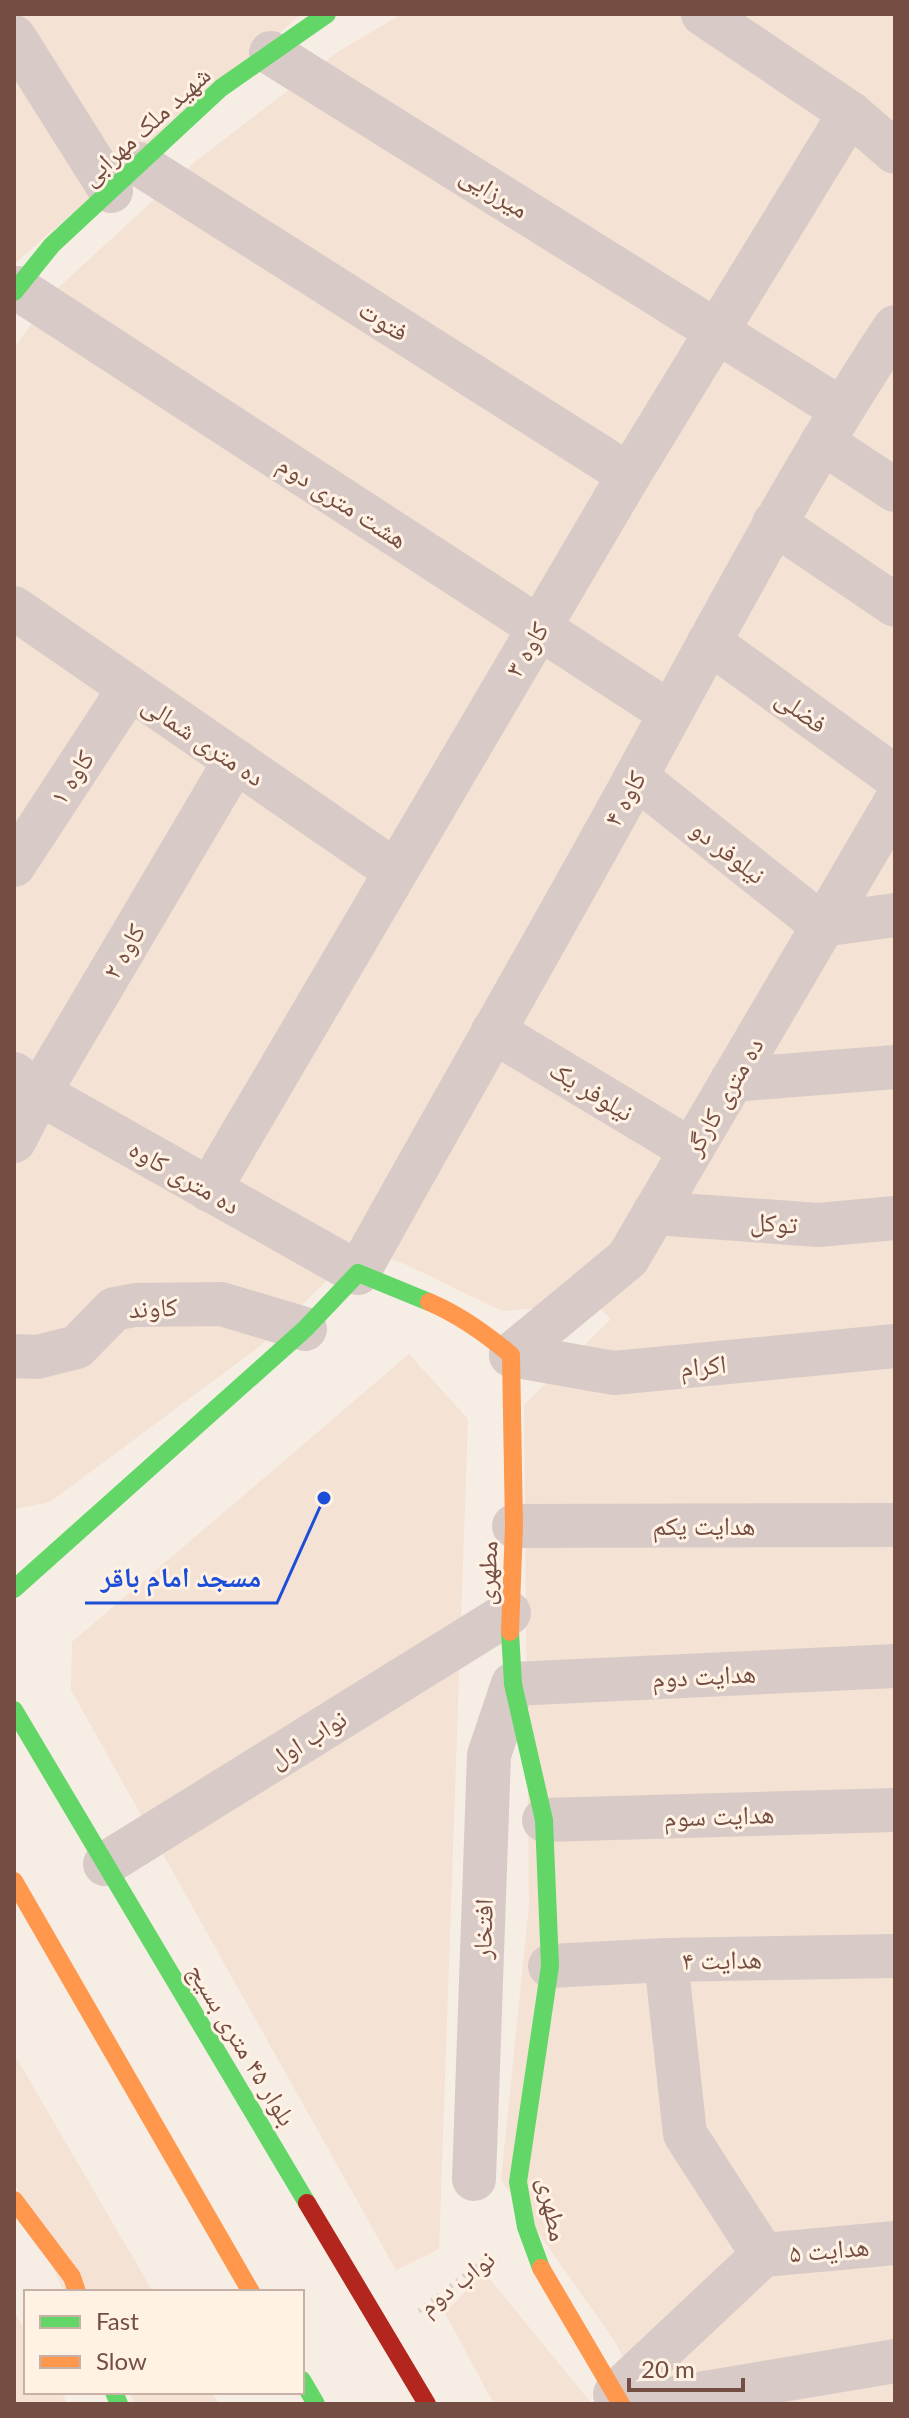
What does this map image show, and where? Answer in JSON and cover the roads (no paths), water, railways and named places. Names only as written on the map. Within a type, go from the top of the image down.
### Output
[{"type":"street","name":"شهید ملک مهرابی","points":[[16,290],[52,245],[221,88],[327,14]]},
{"type":"street","points":[[703,14],[850,113],[895,152]]},
{"type":"street","points":[[14,37],[125,177]]},
{"type":"street","name":"میرزایی","points":[[271,53],[719,330],[831,425],[895,490]]},
{"type":"street","name":"کاوه ۳","points":[[209,1190],[629,475],[850,113]]},
{"type":"street","name":"فتوت","points":[[125,177],[629,475]]},
{"type":"street","name":"هشت متری دوم","points":[[16,290],[670,713]]},
{"type":"street","name":"کاوه ۴","points":[[358,1273],[636,777],[774,523],[831,425],[895,327]]},
{"type":"street","points":[[774,523],[895,605]]},
{"type":"street","name":"ده متری شمالی","points":[[14,608],[395,871]]},
{"type":"street","name":"فضلی","points":[[709,642],[895,777]]},
{"type":"street","name":"کاوه ۱","points":[[14,865],[129,689]]},
{"type":"street","name":"کاوه ۲","points":[[14,1141],[27,1084],[235,761]]},
{"type":"street","name":"نیلوفر دو","points":[[636,777],[822,925]]},
{"type":"street","name":"ده متری کارگر","points":[[511,1355],[628,1258],[895,803]]},
{"type":"street","points":[[822,925],[895,915]]},
{"type":"street","name":"نیلوفر یک","points":[[493,1031],[691,1150]]},
{"type":"street","points":[[732,1080],[895,1067]]},
{"type":"street","name":"ده متری کاوه","points":[[27,1084],[358,1273]]},
{"type":"street","name":"توکل","points":[[654,1213],[818,1225],[895,1218]]},
{"type":"street","points":[[14,1589],[305,1329],[358,1273],[449,1310],[481,1330],[511,1355]]},
{"type":"street","name":"کاوند","points":[[14,1356],[37,1357],[77,1347],[114,1309],[135,1305],[221,1304],[305,1329]]},
{"type":"street","name":"اکرام","points":[[511,1355],[614,1373],[895,1346]]},
{"type":"street","name":"مطهری","points":[[511,1355],[514,1526],[509,1613],[513,1684],[544,1820],[550,1966],[518,2182],[526,2227],[540,2266],[625,2401]]},
{"type":"street","name":"هدایت یکم","points":[[514,1526],[895,1525]]},
{"type":"street","name":"نواب اول","points":[[105,1864],[509,1613]]},
{"type":"street","name":"هدایت دوم","points":[[513,1684],[895,1666]]},
{"type":"street","name":"افتخار","points":[[474,2179],[489,1755],[513,1684]]},
{"type":"street","name":"بلوار ۴۵ متری بسیج","points":[[14,1710],[427,2404]]},
{"type":"street","name":"هدایت سوم","points":[[544,1820],[895,1810]]},
{"type":"street","points":[[14,1881],[250,2290]]},
{"type":"street","name":"هدایت ۴","points":[[550,1966],[666,1960],[895,1956]]},
{"type":"street","points":[[625,2401],[763,2255],[685,2134],[666,1960]]},
{"type":"street","points":[[14,2200],[72,2277],[76,2290]]},
{"type":"street","name":"هدایت ۵","points":[[763,2255],[895,2243]]},
{"type":"street","points":[[625,2401],[895,2361]]},
{"type":"street","points":[[304,2383],[316,2404]]},
{"type":"place","name":"مسجد امام باقر","points":[[324,1498]]}]
